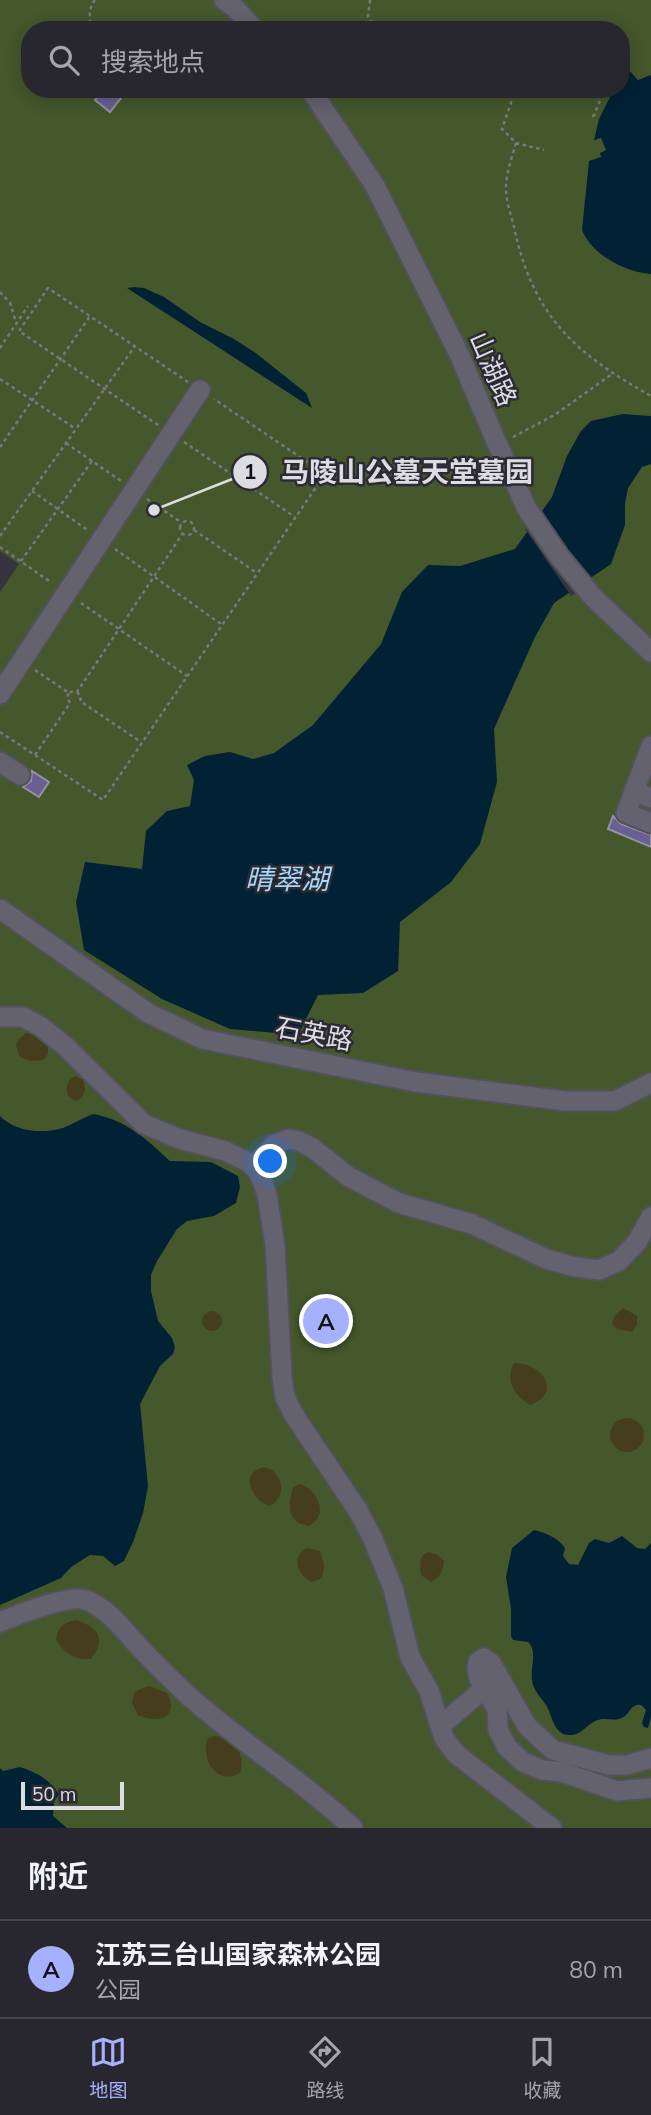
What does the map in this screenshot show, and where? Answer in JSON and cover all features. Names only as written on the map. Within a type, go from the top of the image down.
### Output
[{"type":"street","points":[[235,3],[248,21]]},
{"type":"street","name":"山湖路","points":[[316,98],[375,186],[459,354],[527,509],[559,556],[593,597],[651,652]]},
{"type":"street","points":[[0,694],[200,390]]},
{"type":"street","points":[[651,746],[643,795],[626,813],[651,823]]},
{"type":"street","points":[[0,762],[20,775]]},
{"type":"street","name":"石英路","points":[[0,909],[148,1013],[202,1039],[416,1082],[565,1101],[615,1101],[651,1083]]},
{"type":"street","points":[[0,1017],[23,1017],[40,1026],[64,1045],[144,1124],[180,1139],[225,1151],[248,1162],[258,1171],[267,1194],[275,1245],[285,1397],[372,1536],[393,1588],[410,1657],[429,1691],[444,1738],[456,1754],[552,1828]]},
{"type":"street","points":[[253,1166],[275,1144],[288,1139],[299,1141],[311,1147],[349,1177],[398,1203],[472,1224],[546,1259],[575,1268],[599,1270],[619,1261],[637,1242],[651,1217]]},
{"type":"street","points":[[0,1622],[71,1599],[84,1599],[101,1608],[194,1700],[267,1760],[331,1807],[353,1828]]},
{"type":"street","points":[[651,1758],[627,1765],[609,1765],[553,1750],[527,1726],[491,1662],[484,1658],[478,1662],[477,1669],[497,1709],[498,1730],[507,1748],[523,1762],[617,1791],[651,1788]]},
{"type":"street","points":[[440,1726],[485,1688]]},
{"type":"path","points":[[89,21],[91,6],[95,0]]},
{"type":"path","points":[[370,0],[368,16],[371,21]]},
{"type":"path","points":[[513,98],[502,129],[516,143],[544,150]]},
{"type":"path","points":[[593,117],[601,98]]},
{"type":"path","points":[[516,143],[505,187],[518,246],[542,306],[564,333],[590,358],[651,396]]},
{"type":"path","points":[[0,732],[103,800],[325,474],[48,288],[19,331]]},
{"type":"path","points":[[0,292],[10,303],[19,331],[295,517]]},
{"type":"path","points":[[0,348],[28,306]]},
{"type":"path","points":[[0,447],[90,316]]},
{"type":"path","points":[[0,536],[135,346]]},
{"type":"path","points":[[497,445],[556,414],[612,374]]},
{"type":"path","points":[[0,380],[76,429]]},
{"type":"path","points":[[21,561],[92,460]]},
{"type":"path","points":[[32,491],[222,625]]},
{"type":"path","points":[[77,692],[183,533],[181,525],[186,521],[193,524],[194,530],[257,573]]},
{"type":"path","points":[[183,533],[189,534],[194,530]]},
{"type":"path","points":[[0,547],[187,676]]},
{"type":"path","points":[[21,661],[69,693]]},
{"type":"path","points":[[69,693],[77,692]]},
{"type":"path","points":[[35,755],[75,703],[80,695],[77,692]]},
{"type":"path","points":[[69,693],[67,697],[75,703],[142,743]]},
{"type":"green space","points":[[0,0],[651,0],[651,1828],[0,1828],[0,592],[19,564],[0,551]]},
{"type":"sand","points":[[26,1033],[36,1034],[48,1043],[48,1054],[43,1060],[30,1061],[20,1057],[16,1045]]},
{"type":"sand","points":[[75,1076],[83,1080],[85,1090],[83,1096],[75,1101],[68,1096],[67,1084]]},
{"type":"sand","points":[[623,1308],[637,1316],[637,1325],[632,1332],[617,1329],[612,1324],[614,1317]]},
{"type":"sand","points":[[212,1311],[219,1314],[222,1321],[219,1328],[212,1331],[205,1328],[202,1321],[205,1314]]},
{"type":"sand","points":[[514,1363],[524,1364],[541,1373],[547,1386],[540,1400],[530,1405],[516,1392],[510,1376]]},
{"type":"sand","points":[[627,1418],[639,1423],[644,1435],[639,1447],[627,1452],[615,1447],[610,1435],[615,1423]]},
{"type":"sand","points":[[264,1467],[276,1473],[281,1484],[279,1496],[270,1506],[253,1493],[250,1486],[252,1475]]},
{"type":"sand","points":[[300,1484],[312,1492],[319,1504],[319,1516],[309,1526],[296,1521],[290,1512],[293,1487]]},
{"type":"sand","points":[[307,1548],[320,1551],[324,1565],[322,1578],[312,1582],[303,1575],[298,1566],[299,1557]]},
{"type":"sand","points":[[429,1552],[444,1561],[440,1574],[431,1582],[421,1575],[420,1567],[423,1555]]},
{"type":"sand","points":[[76,1620],[90,1626],[98,1635],[96,1652],[91,1659],[70,1655],[56,1640],[62,1626]]},
{"type":"sand","points":[[149,1686],[167,1693],[170,1701],[169,1713],[159,1719],[138,1715],[132,1703],[134,1693]]},
{"type":"sand","points":[[214,1736],[227,1739],[237,1747],[241,1759],[240,1773],[224,1776],[213,1769],[206,1755],[206,1747],[207,1739]]},
{"type":"water","points":[[630,71],[638,80],[651,75],[651,274],[631,270],[610,261],[593,247],[582,230],[589,161],[601,157],[600,153],[606,150],[601,138],[594,140],[599,119],[610,98],[630,98]]},
{"type":"water","points":[[135,287],[164,297],[200,322],[257,354],[306,393],[312,408],[127,288]]},
{"type":"water","name":"晴翠湖","points":[[623,414],[651,416],[651,464],[642,467],[628,488],[625,525],[611,564],[554,603],[535,637],[494,729],[497,782],[480,844],[451,882],[400,922],[398,971],[363,993],[318,995],[298,1035],[230,1029],[162,999],[84,950],[76,902],[85,862],[142,869],[146,831],[167,811],[190,806],[194,780],[187,765],[205,756],[230,752],[253,759],[274,753],[313,725],[381,644],[402,592],[428,565],[460,566],[515,549],[552,497],[567,456],[581,431],[591,421]]},
{"type":"water","points":[[94,1114],[127,1126],[170,1161],[211,1162],[238,1176],[240,1187],[236,1203],[214,1216],[187,1221],[177,1229],[151,1275],[151,1291],[158,1321],[172,1338],[175,1347],[173,1354],[160,1366],[140,1404],[148,1486],[143,1513],[124,1561],[115,1566],[103,1556],[90,1555],[71,1567],[61,1578],[0,1605],[0,1116],[21,1128],[47,1131],[63,1128]]},
{"type":"water","points":[[534,1530],[559,1541],[565,1548],[563,1556],[569,1564],[578,1565],[589,1543],[595,1539],[609,1543],[622,1536],[637,1548],[645,1549],[651,1543],[651,1717],[648,1728],[642,1723],[646,1710],[639,1705],[622,1718],[598,1720],[574,1735],[563,1734],[554,1724],[533,1684],[533,1650],[528,1642],[513,1640],[511,1636],[511,1609],[506,1577],[512,1548]]},
{"type":"water","points":[[20,1767],[42,1777],[59,1794],[54,1802],[53,1816],[67,1828],[0,1828],[0,1768],[3,1771]]},
{"type":"pier","points":[[539,508],[591,582],[571,596],[525,529]]},
{"type":"building","points":[[97,98],[121,98],[110,112],[95,100]]},
{"type":"building","points":[[32,771],[49,782],[39,797],[23,787],[31,781]]},
{"type":"building","points":[[613,816],[621,824],[651,835],[651,847],[608,829]]},
{"type":"place","name":"马陵山公墓天堂墓园","points":[[154,510]]},
{"type":"place","name":"江苏三台山国家森林公园","points":[[326,1321]]}]
